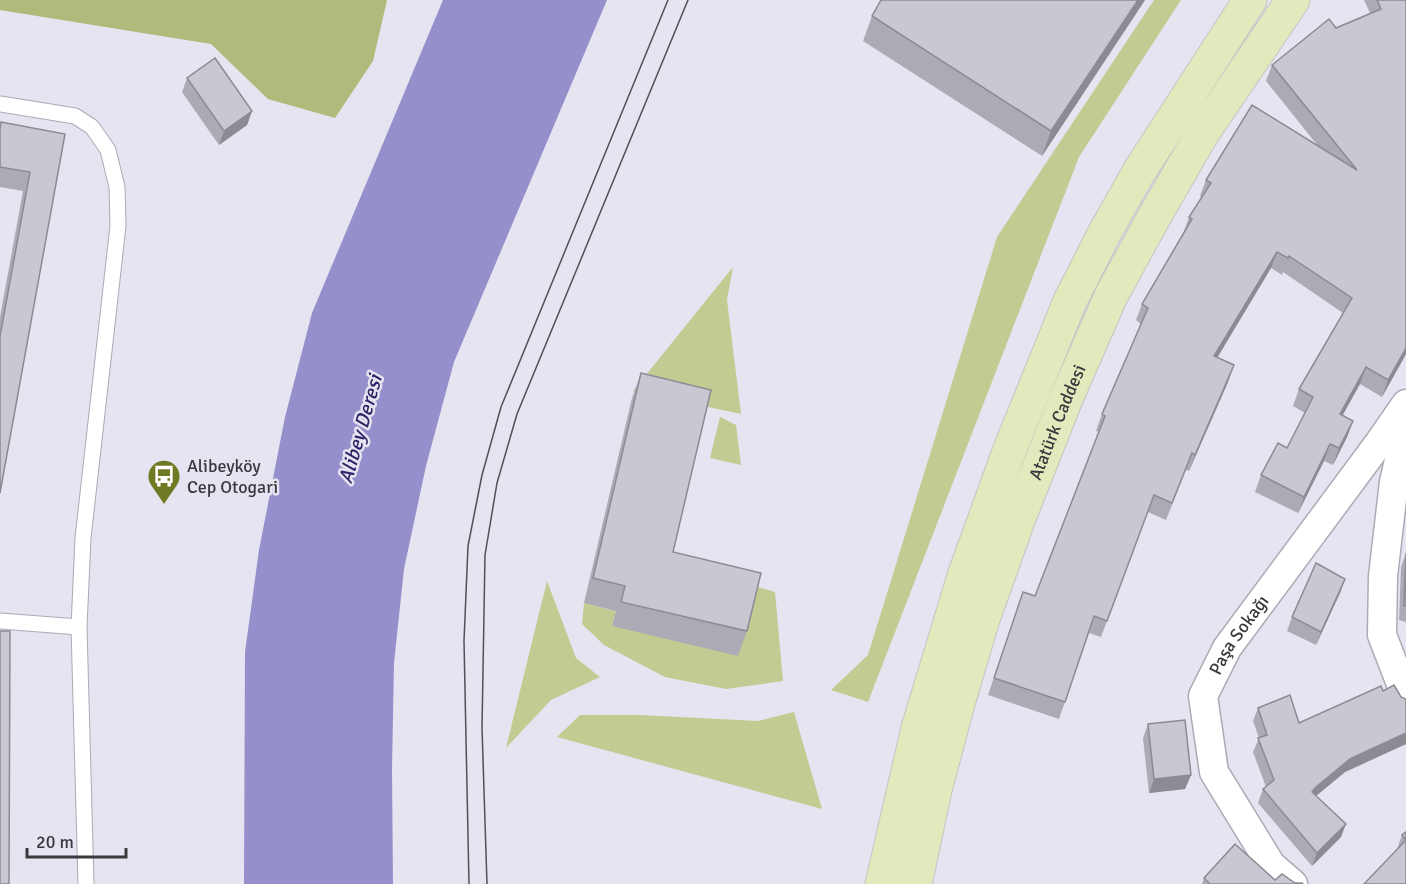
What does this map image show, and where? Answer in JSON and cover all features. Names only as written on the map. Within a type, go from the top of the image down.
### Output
[{"type":"main road","name":"Atatürk Caddesi","points":[[882,884],[918,728],[964,576],[1010,449],[1070,301],[1140,170],[1250,0]]},
{"type":"main road","name":"Atatürk Caddesi","points":[[915,884],[938,779],[983,619],[1019,518],[1066,399],[1111,296],[1153,219],[1202,134],[1293,0]]},
{"type":"street","name":"Paşa Sokağı","points":[[1293,884],[1272,865],[1214,772],[1203,696],[1227,648],[1406,404]]},
{"type":"street","points":[[1406,430],[1394,482],[1383,576],[1382,634],[1406,697]]},
{"type":"lane","points":[[0,104],[75,116],[93,127],[108,150],[117,187],[118,225],[83,537],[79,627],[86,884]]},
{"type":"lane","points":[[0,621],[79,627]]},
{"type":"green space","points":[[0,0],[387,0],[373,61],[335,118],[268,99],[211,44],[0,10]]},
{"type":"green space","points":[[1154,0],[1181,0],[1079,157],[868,702],[831,690],[868,655],[997,237]]},
{"type":"green space","points":[[733,267],[727,300],[741,414],[633,391]]},
{"type":"green space","points":[[720,417],[736,425],[741,465],[710,458]]},
{"type":"green space","points":[[547,581],[576,658],[600,677],[551,700],[506,748]]},
{"type":"green space","points":[[755,586],[775,592],[783,681],[726,689],[665,677],[604,645],[582,624],[584,603],[616,611],[612,626]]},
{"type":"green space","points":[[794,712],[822,809],[557,737],[580,715],[640,715],[758,721]]},
{"type":"water","name":"Alibey Deresi","points":[[443,0],[607,0],[454,362],[426,466],[404,569],[394,663],[393,884],[244,884],[245,652],[259,550],[285,417],[312,313]]},
{"type":"building","points":[[881,0],[1138,0],[1051,131],[872,16]]},
{"type":"building","points":[[1377,0],[1406,0],[1406,348],[1388,380],[1366,367],[1340,414],[1353,421],[1339,448],[1330,444],[1304,497],[1261,475],[1278,443],[1287,448],[1313,397],[1299,389],[1352,298],[1289,256],[1288,258],[1277,252],[1214,356],[1234,365],[1195,455],[1192,453],[1172,503],[1154,495],[1107,621],[1094,616],[1065,702],[994,678],[1023,592],[1035,596],[1105,416],[1102,414],[1148,308],[1142,304],[1192,219],[1189,217],[1211,183],[1206,180],[1252,105],[1357,170],[1272,65],[1329,19],[1336,28],[1381,9]]},
{"type":"building","points":[[215,58],[252,111],[224,131],[187,78]]},
{"type":"building","points":[[1,122],[65,134],[0,493],[0,336],[30,172],[0,167]]},
{"type":"building","points":[[641,373],[711,390],[673,552],[761,573],[747,631],[621,602],[625,586],[593,578]]},
{"type":"building","points":[[1406,553],[1406,606],[1404,606]]},
{"type":"building","points":[[1316,563],[1345,579],[1321,632],[1292,617]]},
{"type":"building","points":[[0,631],[10,631],[9,884],[0,884]]},
{"type":"building","points":[[1394,685],[1401,697],[1406,699],[1406,733],[1350,759],[1312,792],[1346,824],[1317,853],[1263,789],[1274,780],[1258,738],[1267,735],[1258,708],[1290,695],[1299,723],[1381,686],[1383,691]]},
{"type":"building","points":[[1185,720],[1191,775],[1154,779],[1148,724]]},
{"type":"building","points":[[1406,840],[1406,884],[1364,884]]},
{"type":"building","points":[[1235,844],[1275,880],[1282,874],[1295,883],[1303,884],[1210,884],[1204,878]]},
{"type":"tram line","points":[[469,884],[464,641],[468,546],[482,475],[501,407],[668,0]]},
{"type":"tram line","points":[[487,884],[482,728],[485,555],[497,483],[517,414],[688,0]]},
{"type":"place","name":"Alibeyköy Cep Otogari","points":[[164,505]]}]
